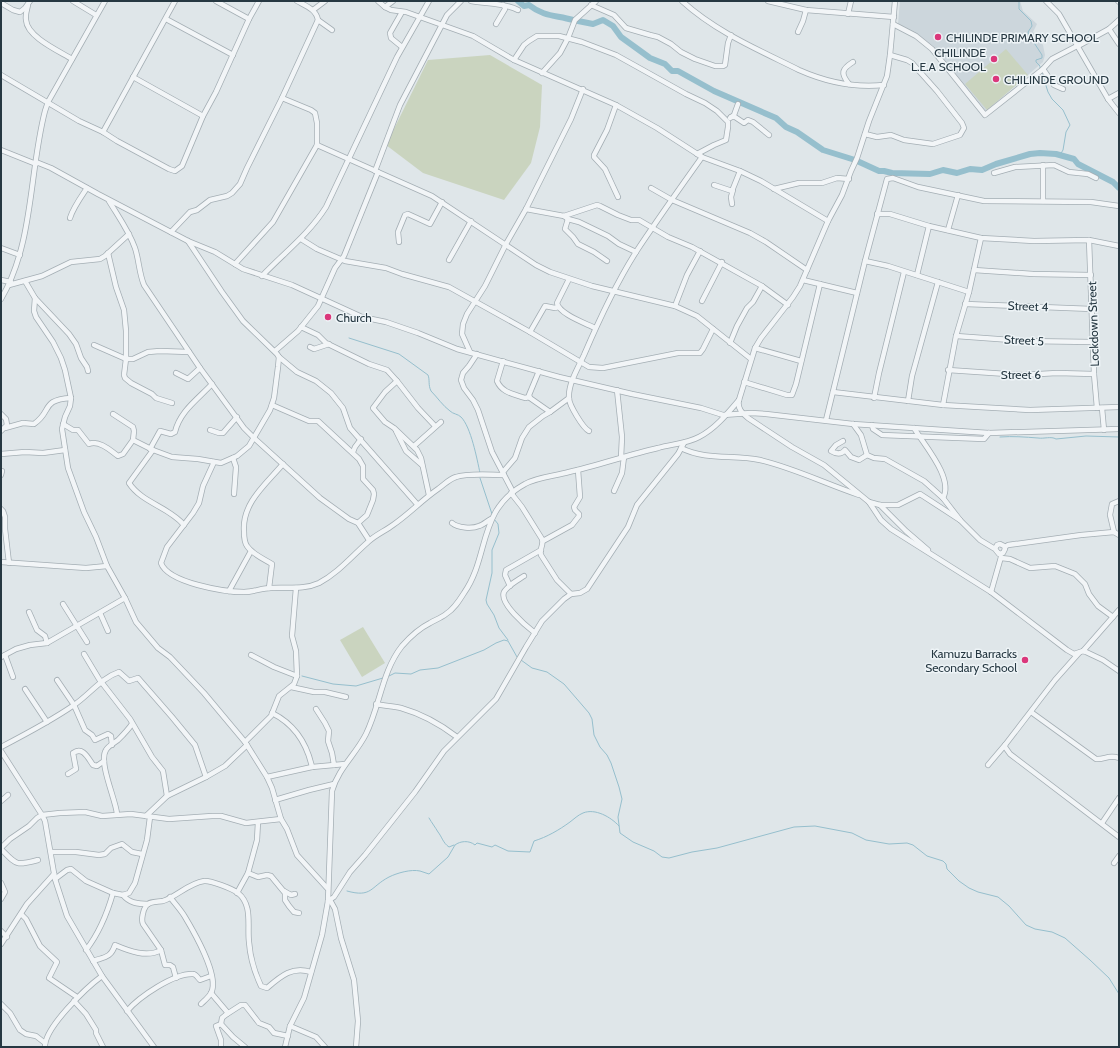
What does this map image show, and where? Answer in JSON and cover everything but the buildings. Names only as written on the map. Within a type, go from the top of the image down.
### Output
[{"type":"street","points":[[73,1],[96,15]]},
{"type":"street","points":[[1,299],[10,283],[20,254],[43,117],[48,102],[105,1]]},
{"type":"street","points":[[103,132],[175,1]]},
{"type":"street","points":[[216,1],[250,19]]},
{"type":"street","points":[[1,75],[79,121],[103,132],[117,142],[175,171],[182,166],[203,116],[259,1]]},
{"type":"street","points":[[297,1],[313,10],[318,17],[318,20],[332,30]]},
{"type":"street","points":[[313,10],[325,1]]},
{"type":"street","points":[[378,1],[385,7],[473,36],[514,60],[616,105],[657,128],[702,157],[740,171],[828,221]]},
{"type":"street","points":[[385,7],[393,1]]},
{"type":"street","points":[[262,276],[301,239],[319,218],[326,207],[402,47],[429,1]]},
{"type":"street","points":[[275,350],[301,327],[318,306],[334,268],[344,256],[400,105],[447,15],[461,1]]},
{"type":"street","points":[[471,1],[503,6],[508,5],[518,10]]},
{"type":"street","points":[[542,73],[560,53],[575,20],[596,1]]},
{"type":"street","points":[[682,1],[698,15],[731,35],[812,76],[827,81],[849,84],[884,85]]},
{"type":"street","points":[[768,1],[806,10],[894,17]]},
{"type":"street","points":[[848,14],[851,1]]},
{"type":"street","points":[[895,1],[889,66],[884,85],[872,113],[856,160],[842,195],[828,221],[804,280],[755,348],[739,400],[739,406],[743,413],[770,434],[826,466],[869,502],[880,506],[933,556]]},
{"type":"street","points":[[1050,2],[1059,14],[1108,99],[1119,112]]},
{"type":"street","points":[[1,3],[17,12],[23,10],[29,3]]},
{"type":"street","points":[[29,3],[26,20],[29,29],[46,44],[72,59]]},
{"type":"street","points":[[591,5],[614,15],[626,28],[658,37],[671,44],[681,52],[715,66],[725,65],[728,43],[731,35]]},
{"type":"street","points":[[496,24],[505,9],[503,6]]},
{"type":"street","points":[[798,32],[806,10]]},
{"type":"street","points":[[402,12],[390,33],[391,38],[402,47]]},
{"type":"street","points":[[166,19],[233,55]]},
{"type":"street","points":[[171,232],[190,212],[197,210],[210,200],[227,196],[240,184],[318,20]]},
{"type":"street","points":[[893,24],[916,36],[932,49],[985,115],[1052,60],[1109,29],[1119,20]]},
{"type":"street","points":[[1109,29],[1119,44]]},
{"type":"street","points":[[514,60],[524,45],[537,36],[559,36],[568,38],[616,55],[705,103],[724,117],[728,124],[726,140],[697,154]]},
{"type":"street","points":[[865,134],[877,137],[891,135],[904,140],[933,144],[960,134],[964,131],[964,125],[912,63],[890,55]]},
{"type":"street","points":[[849,84],[844,78],[843,73],[845,68],[853,62]]},
{"type":"street","points":[[1042,69],[1054,84],[1063,89]]},
{"type":"street","points":[[133,77],[203,116]]},
{"type":"street","points":[[470,352],[463,339],[462,329],[468,314],[486,286],[506,244],[526,209],[571,119],[583,90]]},
{"type":"street","points":[[1108,99],[1119,93]]},
{"type":"street","points":[[235,264],[273,222],[317,145],[317,123],[315,113],[282,98]]},
{"type":"street","points":[[731,117],[734,115],[738,104]]},
{"type":"street","points":[[616,105],[607,130],[594,157],[607,172],[618,197]]},
{"type":"street","points":[[724,117],[734,117],[743,123],[748,120],[752,121],[769,135]]},
{"type":"street","points":[[317,145],[422,191],[442,202],[536,265],[592,286],[675,306],[697,316],[751,359]]},
{"type":"street","points":[[1,150],[51,168],[188,241],[215,252],[244,269],[292,285],[362,316],[386,322],[470,352],[539,371],[726,415],[743,413],[766,414],[853,424],[989,433],[1119,429]]},
{"type":"street","points":[[589,431],[582,425],[569,398],[573,379],[595,328],[636,252],[702,157]]},
{"type":"street","points":[[1043,201],[1044,165]]},
{"type":"street","points":[[994,173],[1015,167],[1054,165],[1069,172],[1088,174],[1096,178]]},
{"type":"street","points":[[732,204],[731,198],[740,171]]},
{"type":"street","points":[[774,189],[799,183],[822,183],[837,178],[848,179]]},
{"type":"street","points":[[826,420],[877,214],[888,178],[893,178],[918,187],[984,201],[1091,202],[1119,206]]},
{"type":"street","points":[[714,185],[730,191],[733,190]]},
{"type":"street","points":[[70,218],[72,211],[87,188]]},
{"type":"street","points":[[651,188],[672,200],[750,233],[807,270]]},
{"type":"street","points":[[948,230],[958,195]]},
{"type":"street","points":[[108,199],[129,234],[137,254],[144,285],[200,368],[237,417],[254,438],[326,502],[349,520],[358,523],[369,540]]},
{"type":"street","points":[[400,242],[398,232],[405,215],[408,214],[430,224],[442,202]]},
{"type":"street","points":[[566,218],[597,205],[631,220],[639,220],[670,238],[722,262],[762,286],[788,304]]},
{"type":"street","points":[[526,209],[566,218],[590,226],[619,244],[636,252]]},
{"type":"street","points":[[877,214],[890,214],[929,226],[981,238],[1034,241],[1089,240],[1119,246]]},
{"type":"street","points":[[566,218],[565,229],[573,237],[576,243],[594,252],[607,261]]},
{"type":"street","points":[[449,260],[471,222]]},
{"type":"street","points":[[917,275],[929,226]]},
{"type":"street","points":[[1,280],[10,283],[25,281],[42,276],[71,262],[106,256],[129,234]]},
{"type":"street","points":[[943,404],[948,370],[969,292],[981,238]]},
{"type":"street","points":[[301,239],[317,249],[341,260],[386,268],[449,287],[476,301],[589,367],[603,368],[678,353],[700,352],[713,329]]},
{"type":"street","name":"Lockdown Street","points":[[1089,240],[1094,374],[1104,430]]},
{"type":"street","points":[[188,241],[239,315],[275,350],[278,357],[297,372],[316,381],[331,393],[343,408],[350,428],[417,504]]},
{"type":"street","points":[[1,248],[20,254]]},
{"type":"street","points":[[675,306],[687,275],[700,251]]},
{"type":"street","points":[[108,253],[116,287],[124,310],[126,360],[124,375],[131,383],[159,399],[172,402]]},
{"type":"street","points":[[865,261],[883,264],[969,292]]},
{"type":"street","points":[[702,301],[722,262]]},
{"type":"street","points":[[974,270],[1033,274],[1091,275]]},
{"type":"street","points":[[874,398],[878,373],[904,272]]},
{"type":"street","points":[[558,308],[557,303],[569,278]]},
{"type":"street","points":[[804,280],[857,293]]},
{"type":"street","points":[[25,281],[35,298],[69,334],[76,344],[88,371]]},
{"type":"street","points":[[908,401],[912,376],[938,282]]},
{"type":"street","points":[[744,382],[787,395],[792,395],[820,284]]},
{"type":"street","points":[[730,343],[747,308],[753,302],[762,286]]},
{"type":"street","points":[[35,298],[34,314],[53,342],[66,370],[71,398],[70,406],[62,429],[68,468],[89,525],[96,537],[107,566],[125,598],[136,622],[158,648],[174,661],[204,693],[246,743],[267,777],[281,819],[287,829],[296,855],[327,888]]},
{"type":"street","name":"Street 4","points":[[965,304],[1092,309]]},
{"type":"street","points":[[530,332],[545,306],[558,308],[575,319],[595,328]]},
{"type":"street","points":[[301,327],[318,335],[329,344],[369,364],[384,368],[435,426]]},
{"type":"street","name":"Street 5","points":[[956,336],[1024,341],[1093,342]]},
{"type":"street","points":[[310,348],[314,349],[329,344]]},
{"type":"street","points":[[94,345],[126,360],[133,359],[148,352],[189,352]]},
{"type":"street","points":[[755,348],[801,361]]},
{"type":"street","points":[[477,354],[463,373],[461,380],[464,388],[474,400],[490,448],[512,492],[543,541],[541,555],[557,580],[571,594]]},
{"type":"street","points":[[133,440],[151,450],[172,457],[221,463],[233,458],[244,451],[254,438],[272,405],[278,357]]},
{"type":"street","points":[[503,361],[497,381],[498,385],[508,393],[525,398],[529,397],[550,412]]},
{"type":"street","points":[[176,372],[188,379],[200,368]]},
{"type":"street","name":"Street 6","points":[[948,370],[1022,375],[1057,373],[1094,374]]},
{"type":"street","points":[[529,397],[539,371]]},
{"type":"street","points":[[397,381],[385,392],[373,408],[385,422],[414,446],[420,454],[429,495]]},
{"type":"street","points":[[184,525],[173,514],[143,497],[129,483],[151,450],[160,431],[171,434],[175,432],[178,423],[188,406],[212,384]]},
{"type":"street","points":[[614,491],[622,473],[622,437],[617,390]]},
{"type":"street","points":[[833,392],[874,398],[1030,410],[1119,407]]},
{"type":"street","points":[[3,430],[26,423],[34,424],[39,420],[50,404],[56,400],[71,398]]},
{"type":"street","points":[[504,474],[515,458],[522,438],[529,427],[569,398]]},
{"type":"street","points":[[285,1047],[290,1026],[304,998],[322,935],[329,900],[327,888],[332,791],[334,784],[345,764],[366,733],[387,674],[402,646],[425,626],[449,612],[466,592],[476,568],[491,519],[498,507],[512,492],[528,483],[656,448],[684,443],[702,435],[726,415],[739,400]]},
{"type":"street","points":[[272,405],[309,421],[318,421],[362,462],[364,470],[363,479],[373,490],[374,494],[367,515],[358,523]]},
{"type":"street","points":[[1,414],[7,423],[3,430]]},
{"type":"street","points":[[63,424],[73,430],[78,430],[89,444],[93,443],[106,447],[118,456],[121,456],[133,440],[134,431],[133,427],[113,414]]},
{"type":"street","points":[[210,430],[219,434],[224,433],[237,417]]},
{"type":"street","points":[[414,446],[441,422]]},
{"type":"street","points":[[853,424],[860,432],[867,455],[874,458],[885,459],[924,481],[943,498],[960,520],[980,540],[995,549],[997,553],[1030,568],[1058,566],[1075,574],[1085,584],[1089,594],[1098,606],[1114,617]]},
{"type":"street","points":[[872,425],[873,429],[882,434],[919,437],[984,439],[989,433]]},
{"type":"street","points":[[394,428],[406,452],[422,465]]},
{"type":"street","points":[[914,428],[936,460],[943,476],[945,487],[945,494],[943,498]]},
{"type":"street","points":[[353,452],[361,439]]},
{"type":"street","points":[[843,441],[836,445],[831,451],[839,454],[843,453],[845,450],[851,457],[858,460],[867,455]]},
{"type":"street","points":[[329,900],[334,897],[350,872],[415,792],[444,751],[496,699],[542,621],[554,607],[571,594],[580,593],[587,589],[628,527],[637,505],[684,443]]},
{"type":"street","points":[[681,448],[692,454],[749,458],[780,465],[834,487],[861,496]]},
{"type":"street","points":[[1,454],[25,452],[44,453],[65,450]]},
{"type":"street","points":[[233,458],[236,467],[234,494]]},
{"type":"street","points":[[214,462],[203,486],[199,503],[167,547],[162,559],[162,567],[173,576],[184,580],[229,591],[252,592],[269,588],[296,588],[318,584],[346,563],[369,540],[392,526],[417,504],[451,479],[459,476],[504,474]]},
{"type":"street","points":[[269,588],[272,564],[251,551],[246,546],[244,528],[248,509],[253,498],[283,464]]},
{"type":"street","points":[[543,541],[572,525],[579,518],[579,514],[574,510],[574,507],[580,497],[578,470]]},
{"type":"street","points":[[880,506],[898,504],[920,494],[960,520]]},
{"type":"street","points":[[1114,532],[1110,511],[1112,504],[1119,501]]},
{"type":"street","points":[[869,502],[881,520],[891,529],[991,592],[1067,650],[1074,654],[1081,652],[1096,656],[1119,671]]},
{"type":"street","points":[[1,509],[5,517],[9,564]]},
{"type":"street","points":[[452,523],[456,526],[474,528],[491,519]]},
{"type":"street","points":[[1005,547],[1008,545],[1052,538],[1114,532],[1119,535]]},
{"type":"street","points":[[995,549],[999,544],[1005,547]]},
{"type":"street","points":[[991,592],[1005,547]]},
{"type":"street","points":[[510,586],[505,575],[506,570],[541,550]]},
{"type":"street","points":[[229,591],[251,551]]},
{"type":"street","points":[[1,562],[9,564],[44,564],[86,568],[107,566]]},
{"type":"street","points":[[524,576],[510,586],[504,594],[505,601],[520,620],[535,633]]},
{"type":"street","points":[[1,944],[20,914],[55,876],[67,870],[71,869],[86,881],[113,893],[123,895],[133,888],[147,840],[148,816],[167,796],[225,766],[266,721],[272,713],[279,696],[291,687],[297,676],[296,651],[292,636],[296,588]]},
{"type":"street","points":[[13,677],[3,656],[16,649],[30,645],[47,643],[125,598]]},
{"type":"street","points":[[63,604],[76,627],[87,642]]},
{"type":"street","points":[[988,765],[1055,680],[1119,610]]},
{"type":"street","points":[[29,612],[37,630],[45,636],[47,643]]},
{"type":"street","points":[[100,613],[108,631]]},
{"type":"street","points":[[84,654],[162,771],[167,796]]},
{"type":"street","points":[[251,655],[274,667],[297,676]]},
{"type":"street","points":[[1,747],[47,722],[74,705],[102,682],[119,672],[130,681],[138,678],[172,717],[195,745],[206,777]]},
{"type":"street","points":[[57,680],[74,705],[86,730],[92,735],[94,740],[108,734],[112,745]]},
{"type":"street","points":[[291,687],[346,697]]},
{"type":"street","points":[[25,689],[47,722]]},
{"type":"street","points":[[376,704],[401,708],[426,717],[457,737]]},
{"type":"street","points":[[316,709],[326,723],[329,731],[328,741],[334,765]]},
{"type":"street","points":[[1031,712],[1096,759],[1099,760],[1113,756],[1119,758]]},
{"type":"street","points":[[272,713],[286,721],[297,733],[309,754],[312,767]]},
{"type":"street","points":[[117,814],[103,757],[106,750],[124,734],[132,724]]},
{"type":"street","points":[[1005,745],[1006,750],[1010,754],[1119,837]]},
{"type":"street","points":[[68,774],[76,770],[72,755],[76,751],[80,750],[85,754],[93,765],[96,766],[104,761]]},
{"type":"street","points":[[1,751],[45,821],[55,876],[67,916],[102,976],[154,1047]]},
{"type":"street","points":[[267,777],[312,767],[345,764]]},
{"type":"street","points":[[275,800],[334,784]]},
{"type":"street","points":[[1,801],[8,795]]},
{"type":"street","points":[[1102,823],[1119,798]]},
{"type":"street","points":[[38,860],[23,864],[15,863],[1,848],[10,839],[27,828],[42,814],[85,812],[102,816],[131,814],[179,820],[212,816],[240,822],[258,822],[281,819]]},
{"type":"street","points":[[237,893],[248,873],[256,844],[258,822]]},
{"type":"street","points":[[51,852],[76,852],[99,855],[104,854],[111,848],[122,844],[132,852],[142,854]]},
{"type":"street","points":[[1114,864],[1119,856]]},
{"type":"street","points":[[248,873],[258,877],[270,876],[284,892],[291,895],[295,894]]},
{"type":"street","points":[[123,895],[127,900],[132,902],[148,904],[161,902],[203,881],[210,881],[237,893],[245,901],[248,910],[250,947],[261,986],[267,988],[274,981],[296,970],[304,969],[311,972]]},
{"type":"street","points":[[1,883],[5,892],[1,899]]},
{"type":"street","points":[[284,892],[286,902],[294,912],[299,913]]},
{"type":"street","points":[[86,950],[101,928],[113,893]]},
{"type":"street","points":[[170,897],[185,917],[193,934],[200,944],[211,976],[213,984],[211,993],[201,1004]]},
{"type":"street","points":[[329,900],[335,909],[341,938],[354,980],[358,1021],[356,1047]]},
{"type":"street","points":[[148,904],[145,907],[142,921],[161,950],[164,964],[167,966],[172,965],[176,978]]},
{"type":"street","points":[[20,914],[26,919],[40,946],[57,962],[49,978],[75,999],[96,1030],[103,1047]]},
{"type":"street","points":[[1,931],[7,936]]},
{"type":"street","points":[[93,961],[109,956],[113,952],[115,946],[138,953],[161,950]]},
{"type":"street","points":[[127,1011],[144,996],[166,982],[194,974],[198,979],[202,980],[211,976]]},
{"type":"street","points":[[1,1004],[10,1013],[20,1030],[26,1034],[36,1036],[45,1045],[52,1026],[75,999],[102,976]]},
{"type":"street","points":[[211,993],[227,1011],[227,1014]]},
{"type":"street","points":[[221,1024],[222,1018],[227,1014],[241,1005],[245,1005],[259,1023],[269,1027],[274,1033],[288,1036]]},
{"type":"street","points":[[221,1024],[216,1026],[221,1040],[221,1047]]},
{"type":"street","points":[[221,1024],[245,1047]]},
{"type":"street","points":[[290,1026],[316,1037],[325,1047]]},
{"type":"shaded area","name":"CHILINDE L.E.A SCHOOL","points":[[900,1],[1020,1],[1023,11],[1037,24],[1033,32],[1043,45],[1045,55],[1043,62],[986,111],[933,46],[917,34],[898,24]]},
{"type":"green space","name":"CHILINDE GROUND","points":[[1006,49],[1028,75],[987,110],[965,84]]},
{"type":"green space","points":[[490,55],[542,85],[540,127],[531,163],[504,200],[423,173],[386,145],[428,60]]},
{"type":"green space","points":[[363,627],[385,663],[362,677],[340,640]]},
{"type":"waterway","points":[[518,1],[524,6],[529,5],[545,14],[573,20]]},
{"type":"waterway","points":[[1019,1],[1019,9],[1031,21],[1032,26],[1028,32],[1029,35],[1042,55],[1042,58],[1036,60],[1040,68]]},
{"type":"waterway","points":[[578,21],[593,24],[603,20],[613,26],[621,37],[650,58],[665,64],[672,71],[678,71],[714,91],[776,118],[786,127],[797,132],[823,150],[855,160],[879,171],[892,173],[930,174],[943,170],[957,173],[970,169],[982,170],[996,164],[1030,154],[1056,154],[1074,159],[1078,164],[1113,182],[1119,188]]},
{"type":"waterway","points":[[1042,73],[1048,92],[1052,99],[1063,110],[1070,125],[1066,132],[1063,150],[1060,155]]},
{"type":"waterway","points":[[349,338],[399,354],[428,375],[431,391],[447,409],[460,416],[465,422],[473,444],[480,473]]},
{"type":"waterway","points":[[1000,437],[1056,439],[1086,436],[1119,437]]},
{"type":"waterway","points":[[480,478],[492,514]]},
{"type":"waterway","points":[[494,519],[498,524],[499,533],[492,550],[492,573],[486,600],[499,628],[508,640]]},
{"type":"waterway","points":[[389,676],[395,673],[411,674],[420,670],[438,668],[484,650],[504,640],[508,641],[517,657]]},
{"type":"waterway","points":[[521,660],[532,668],[547,672],[564,684],[589,713],[592,719],[594,735],[611,763],[619,787],[622,799],[618,817],[620,833],[633,842],[654,851],[662,857],[669,858],[717,848],[794,827],[815,826],[852,833],[866,840],[889,844],[907,843],[913,845],[927,856],[943,861],[946,864],[947,869],[959,881],[969,888],[998,897],[1009,906],[1026,925],[1035,929],[1052,932],[1065,938],[1109,978],[1119,994]]},
{"type":"waterway","points":[[302,676],[333,684],[356,686],[383,678]]},
{"type":"waterway","points":[[347,891],[355,893],[366,892],[389,877],[404,872],[420,871],[429,874],[448,857],[455,845],[462,842],[470,842],[475,845],[477,843],[492,847],[495,845],[508,851],[530,852],[534,841],[553,833],[583,813],[593,812],[602,814],[612,819],[619,826]]},
{"type":"waterway","points":[[429,818],[445,844],[449,847],[454,845]]},
{"type":"place","name":"CHILINDE PRIMARY SCHOOL","points":[[938,37]]},
{"type":"place","name":"CHILINDE L.E.A SCHOOL","points":[[994,59]]},
{"type":"place","name":"CHILINDE GROUND","points":[[996,79]]},
{"type":"place","name":"Church","points":[[328,317]]},
{"type":"place","name":"Kamuzu Barracks Secondary School","points":[[1025,660]]}]
